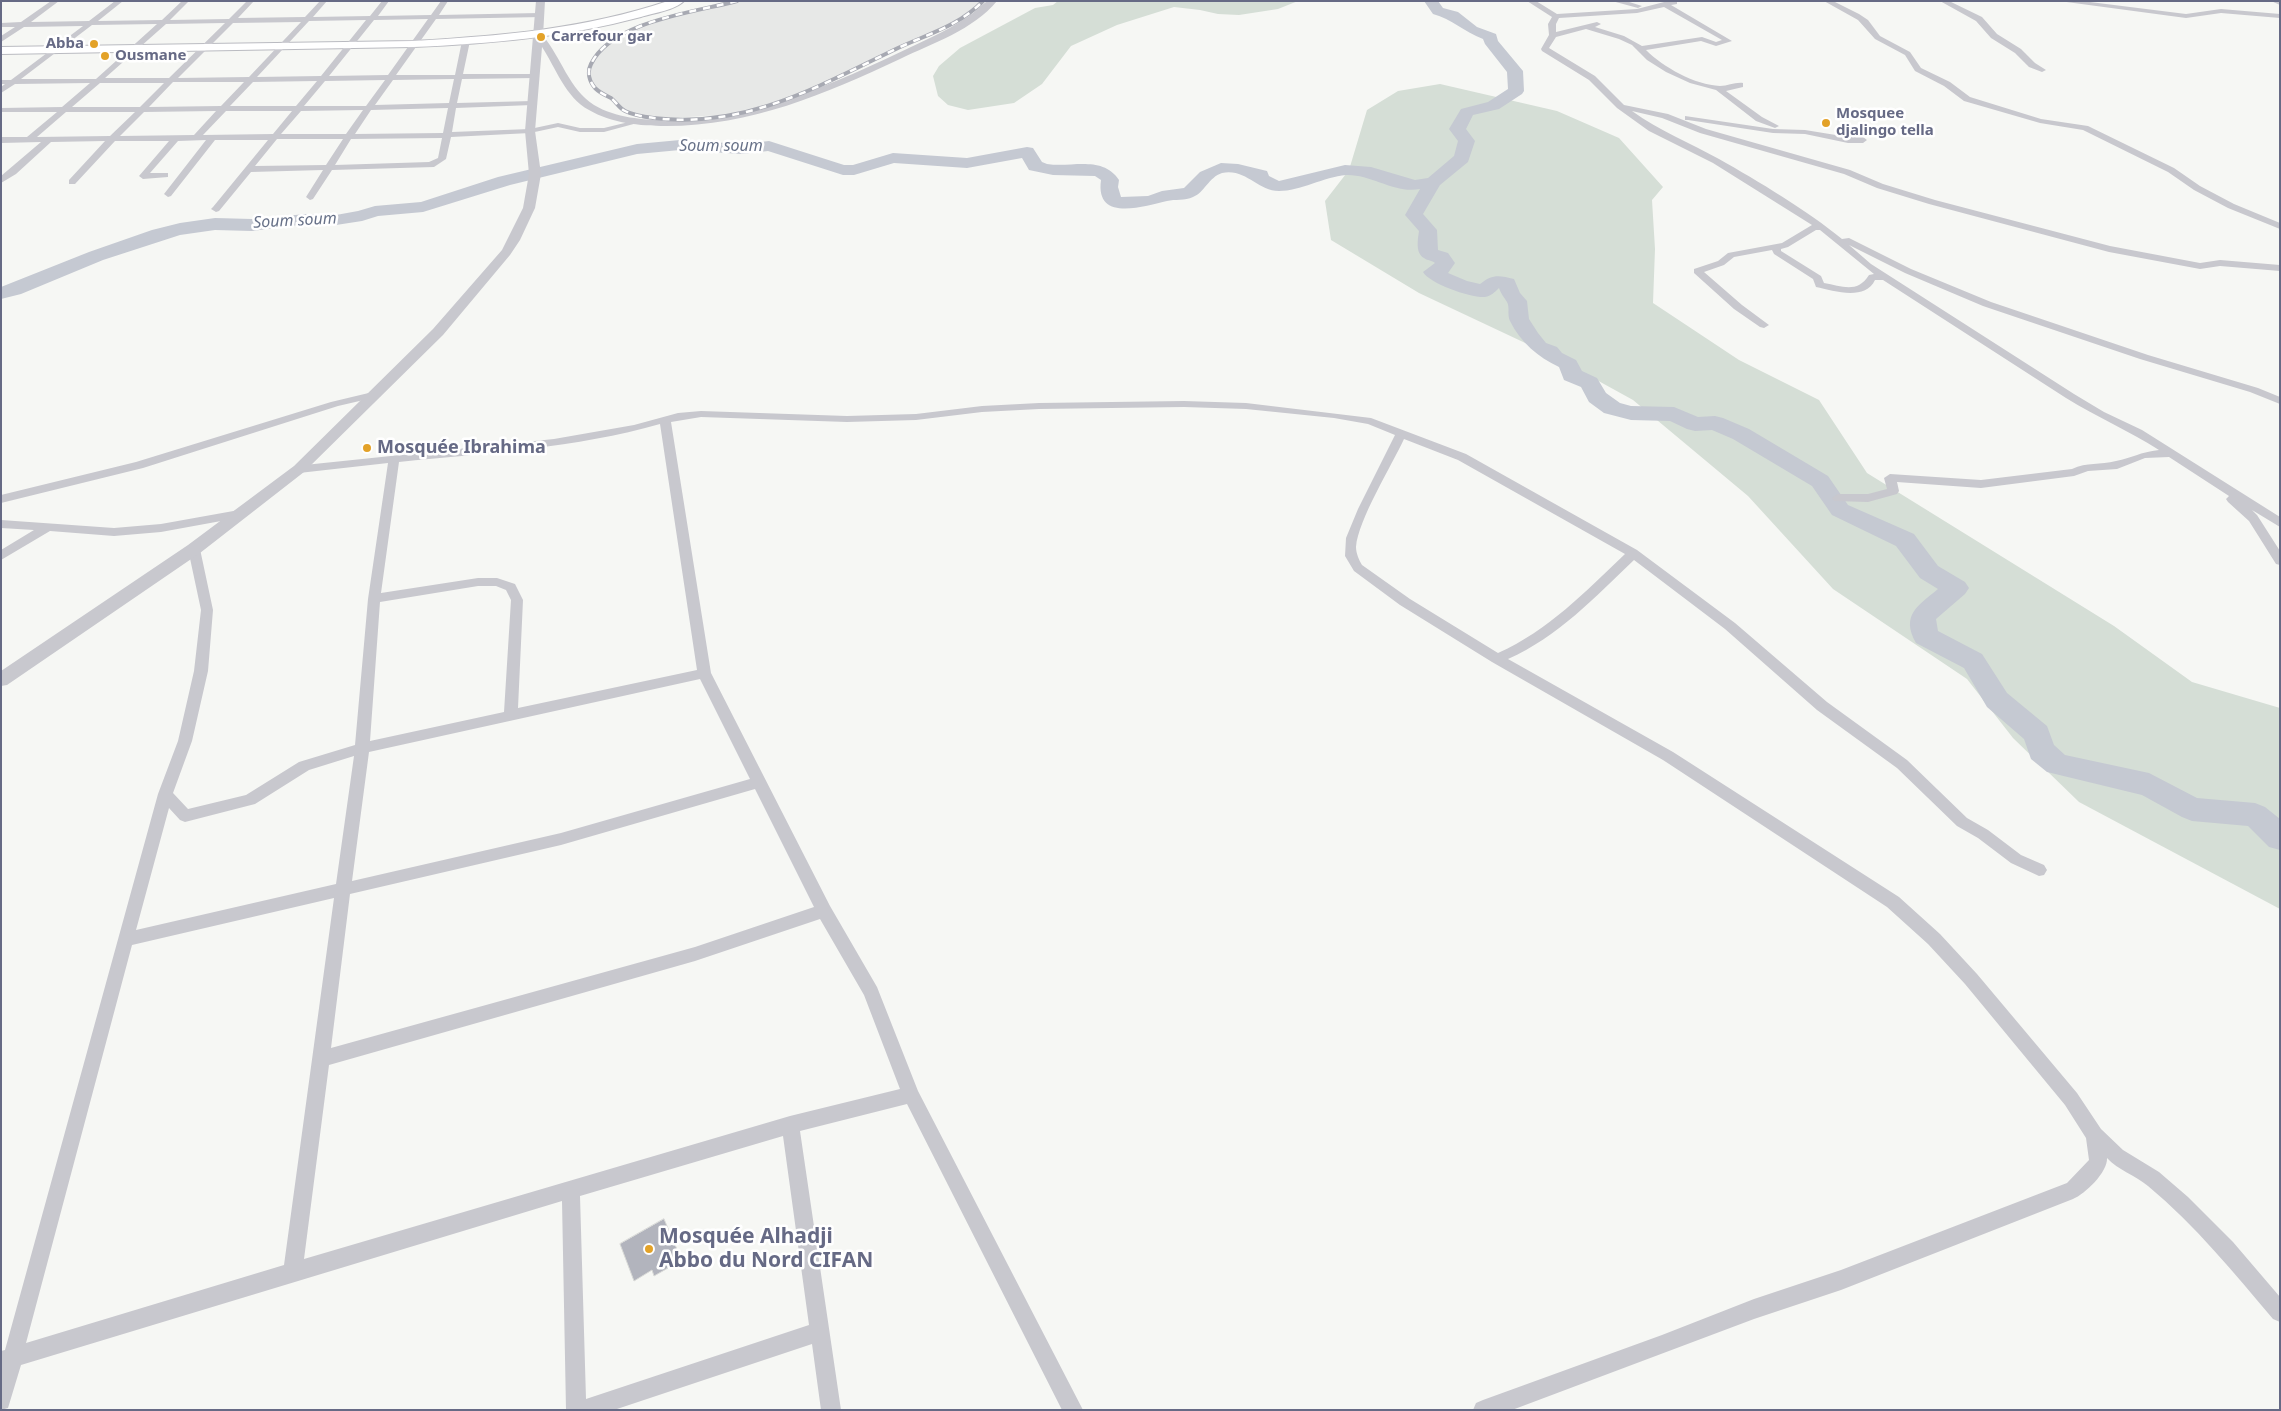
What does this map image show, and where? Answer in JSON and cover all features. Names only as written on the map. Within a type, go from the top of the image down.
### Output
[{"type":"main road","points":[[1,51],[413,44],[466,41],[538,35],[615,20],[669,2]]},
{"type":"street","points":[[1,40],[56,1]]},
{"type":"street","points":[[1,91],[58,50],[120,1]]},
{"type":"street","points":[[29,140],[136,48],[186,1]]},
{"type":"street","points":[[72,182],[111,140],[251,1]]},
{"type":"street","points":[[196,138],[324,1]]},
{"type":"street","points":[[216,209],[386,1]]},
{"type":"street","points":[[310,197],[348,137],[445,1]]},
{"type":"street","points":[[3,681],[194,549],[299,469],[438,332],[506,252],[514,240],[529,208],[535,171],[530,130],[541,1]]},
{"type":"street","points":[[538,35],[547,44],[578,98],[592,108],[637,122],[680,125],[734,120],[777,108],[847,80],[957,29],[982,12],[993,1]]},
{"type":"street","points":[[1530,1],[1556,16],[1658,7]]},
{"type":"street","points":[[1615,1],[1638,6],[1658,7],[1728,41],[1716,44],[1702,39],[1639,49]]},
{"type":"street","points":[[1553,35],[1588,27],[1677,1]]},
{"type":"street","points":[[1827,1],[1865,22],[1872,34],[1905,51],[1916,62],[1918,69],[1946,84],[1967,99],[2040,121],[2085,128],[2171,170],[2197,188],[2231,206],[2280,226]]},
{"type":"street","points":[[1943,1],[1979,19],[1994,36],[2018,51],[2032,65],[2042,70]]},
{"type":"street","points":[[2062,1],[2186,16],[2221,11],[2280,16]]},
{"type":"street","points":[[2274,1],[2280,3]]},
{"type":"street","points":[[1,25],[539,15]]},
{"type":"street","points":[[1556,16],[1552,24],[1553,35],[1545,49],[1592,78],[1620,106],[1652,129],[1716,161],[1822,227],[1868,266],[1885,277],[2070,396],[2100,414],[2138,432],[2280,523]]},
{"type":"street","points":[[1588,27],[1628,40],[1663,67],[1684,79],[1712,86],[1731,88],[1740,84]]},
{"type":"street","points":[[249,169],[329,168],[438,163],[442,159],[452,106],[459,85],[466,41]]},
{"type":"street","points":[[1,82],[535,76]]},
{"type":"street","points":[[1712,86],[1733,98],[1759,119],[1789,132]]},
{"type":"street","points":[[1,110],[369,108],[532,103]]},
{"type":"street","points":[[1620,106],[1665,116],[1789,132],[1805,132],[1848,140],[1863,140]]},
{"type":"street","points":[[1665,116],[1703,131],[1848,172],[1880,186],[1932,202],[2110,249],[2190,264],[2220,263],[2280,268]]},
{"type":"street","points":[[1,140],[446,135],[530,130],[558,126],[580,130],[604,130],[637,122]]},
{"type":"street","points":[[168,194],[212,138]]},
{"type":"street","points":[[165,175],[143,176],[175,139]]},
{"type":"street","points":[[1,180],[13,172],[48,140]]},
{"type":"street","points":[[1764,324],[1738,307],[1697,271],[1721,264],[1731,255],[1776,248],[1796,240],[1814,227],[1822,227]]},
{"type":"street","points":[[1833,235],[1908,271],[1986,304],[2144,357],[2254,390],[2280,401]]},
{"type":"street","points":[[1776,248],[1777,252],[1818,278],[1818,286],[1854,291],[1868,286],[1872,277],[1885,277]]},
{"type":"street","points":[[1,499],[139,466],[208,442],[336,404],[377,394]]},
{"type":"street","points":[[299,469],[554,442],[665,421],[678,416],[701,414],[847,419],[916,417],[982,409],[1039,406],[1184,404],[1246,406],[1334,415],[1370,421],[1462,457],[1606,536],[1633,553],[1730,626],[1822,706],[1877,744],[1902,764],[1962,822],[1983,834],[2016,859],[2038,870]]},
{"type":"street","points":[[665,421],[704,674],[824,911],[871,992],[911,1095],[1073,1410]]},
{"type":"street","points":[[1401,434],[1356,527],[1350,545],[1352,561],[1358,568],[1405,602],[1497,659],[1668,756],[1893,902],[1934,939],[1971,979],[2071,1099],[2095,1135],[2117,1156],[2152,1178],[2182,1204],[2226,1249],[2280,1312]]},
{"type":"street","points":[[1838,498],[1868,498],[1893,492],[1890,478],[1981,484],[2111,466],[2143,455],[2171,453]]},
{"type":"street","points":[[293,1272],[362,748],[374,599],[394,460]]},
{"type":"street","points":[[2210,477],[2220,489],[2253,518],[2280,561]]},
{"type":"street","points":[[1,524],[114,532],[161,528],[239,514]]},
{"type":"street","points":[[1,556],[47,528]]},
{"type":"street","points":[[1,1401],[6,1360],[165,794],[185,741],[201,671],[207,610],[194,549]]},
{"type":"street","points":[[1497,659],[1520,650],[1542,637],[1633,553]]},
{"type":"street","points":[[374,599],[478,582],[497,582],[511,587],[517,600],[511,715]]},
{"type":"street","points":[[165,794],[185,816],[250,800],[304,766],[362,748],[704,674]]},
{"type":"street","points":[[125,940],[561,838],[758,783]]},
{"type":"street","points":[[321,1059],[695,954],[824,911]]},
{"type":"street","points":[[6,1360],[571,1189],[790,1125],[911,1095]]},
{"type":"street","points":[[790,1125],[830,1410]]},
{"type":"street","points":[[1483,1410],[1662,1345],[1754,1309],[1841,1280],[2072,1190],[2098,1164],[2095,1135]]},
{"type":"street","points":[[571,1189],[576,1410]]},
{"type":"street","points":[[583,1410],[820,1331]]},
{"type":"shaded area","points":[[737,1],[983,1],[959,22],[900,47],[837,79],[769,107],[737,114],[671,118],[626,112],[592,85],[588,75],[589,66],[609,43],[625,34],[658,22]]},
{"type":"shaded area","points":[[1058,1],[1298,1],[1278,9],[1239,15],[1218,14],[1174,7],[1117,25],[1071,46],[1042,84],[1014,103],[968,110],[948,105],[938,96],[933,76],[939,66],[960,48],[1035,8],[1053,5]]},
{"type":"shaded area","points":[[1440,84],[1557,111],[1619,138],[1663,187],[1652,200],[1655,249],[1653,303],[1739,360],[1819,400],[1867,473],[2114,626],[2192,682],[2280,708],[2280,909],[2079,802],[2013,738],[1967,679],[1833,589],[1748,496],[1633,400],[1555,357],[1419,293],[1331,240],[1325,201],[1349,170],[1367,110],[1398,91]]},
{"type":"building","name":"Mosquée Alhadji Abbo du Nord CIFAN","points":[[664,1219],[679,1254],[666,1262],[668,1268],[654,1276],[652,1270],[634,1281],[620,1244]]},
{"type":"waterway","points":[[1431,1],[1438,11],[1453,15],[1472,30],[1491,37],[1490,41],[1515,71],[1516,91],[1493,106],[1467,112],[1457,129],[1467,141],[1462,158],[1433,182]]},
{"type":"waterway","name":"Soum soum","points":[[1,293],[14,290],[96,256],[159,234],[180,229],[215,224],[252,225],[306,219],[336,220],[362,216],[375,211],[423,207],[504,181],[637,149],[680,145],[742,149],[769,146],[843,170],[854,170],[893,158],[967,163],[1027,152],[1035,166],[1050,170],[1087,169],[1102,172],[1110,180],[1109,187],[1113,201],[1118,203],[1151,201],[1162,196],[1189,193],[1206,175],[1221,168],[1238,169],[1261,175],[1258,176],[1269,184],[1279,186],[1345,170],[1371,172],[1398,182],[1415,185],[1433,182]]},
{"type":"waterway","points":[[1433,182],[1414,215],[1428,230],[1427,247],[1430,254],[1441,257],[1445,263],[1440,270],[1433,272],[1434,274],[1461,286],[1484,291],[1496,281],[1507,283],[1511,295],[1517,301],[1519,319],[1539,347],[1550,351],[1555,357],[1569,364],[1572,375],[1589,383],[1597,397],[1612,408],[1631,413],[1674,414],[1695,424],[1715,423],[1741,434],[1820,481],[1840,510],[1905,540],[1929,572],[1956,588],[1923,616],[1925,636],[1973,661],[1997,700],[2037,734],[2041,751],[2057,764],[2149,785],[2192,809],[2255,815],[2280,838]]},
{"type":"railway","points":[[737,1],[656,20],[617,38],[602,49],[591,64],[589,73],[591,82],[597,90],[611,98],[623,110],[632,114],[654,118],[688,120],[720,117],[751,111],[810,90],[943,29],[964,17],[983,1]]},
{"type":"place","name":"Carrefour gar","points":[[541,37]]},
{"type":"place","name":"Abba","points":[[94,44]]},
{"type":"place","name":"Ousmane","points":[[105,56]]},
{"type":"place","name":"Mosquee djalingo tella","points":[[1826,123]]},
{"type":"place","name":"Mosquée Ibrahima","points":[[367,448]]},
{"type":"place","name":"Mosquée Alhadji Abbo du Nord CIFAN","points":[[649,1249]]}]
